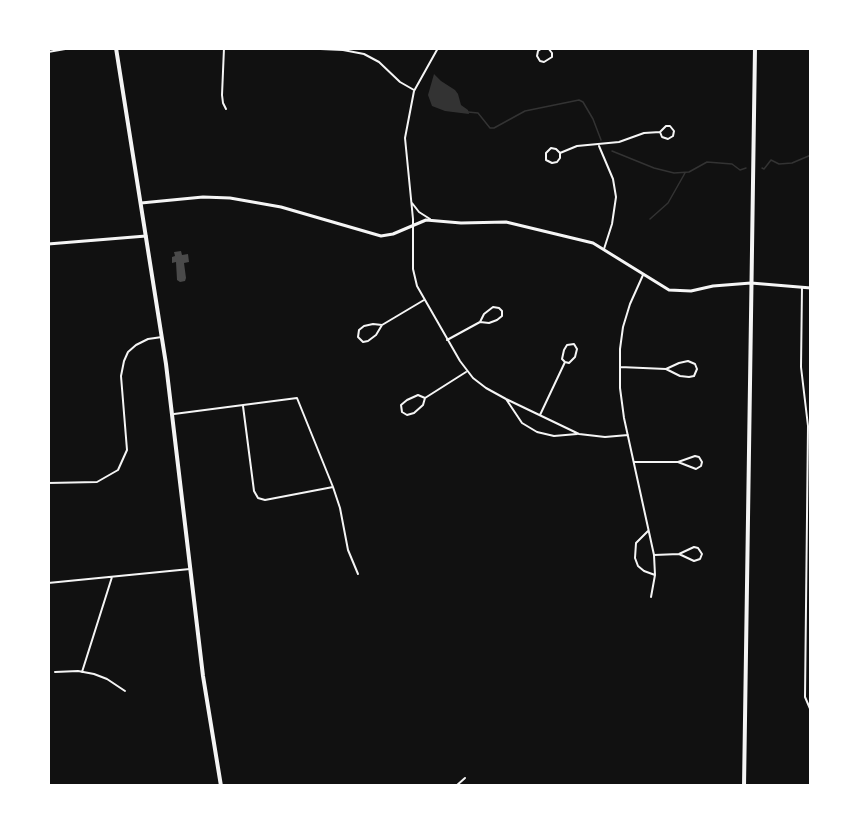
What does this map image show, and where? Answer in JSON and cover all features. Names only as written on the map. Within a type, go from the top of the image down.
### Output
[{"type":"main road","points":[[116,48],[162,337],[211,733],[221,786]]},
{"type":"main road","points":[[744,786],[755,48]]},
{"type":"street","points":[[48,52],[71,48]]},
{"type":"street","points":[[224,48],[222,99],[226,109]]},
{"type":"street","points":[[298,48],[343,50],[364,54],[379,62],[400,82],[414,90]]},
{"type":"street","points":[[438,48],[414,90],[405,138],[413,225],[414,275],[417,286],[467,371],[480,383],[506,399],[579,434]]},
{"type":"street","points":[[542,48],[538,51],[537,56],[540,61],[544,62],[552,57],[552,52],[548,48]]},
{"type":"street","points":[[668,125],[672,127],[674,134],[672,138],[665,139],[660,132],[663,126],[668,125]]},
{"type":"street","points":[[560,153],[577,146],[619,142],[640,134],[660,132]]},
{"type":"street","points":[[598,145],[613,179],[616,197],[614,215],[604,249]]},
{"type":"street","points":[[551,148],[560,153],[559,160],[555,163],[549,163],[545,157],[551,148]]},
{"type":"street","points":[[141,203],[203,197],[230,198],[281,207],[381,236],[433,220],[461,223],[506,222],[585,241],[604,249],[669,290],[680,292],[751,282],[811,288]]},
{"type":"street","points":[[411,200],[419,212],[433,220]]},
{"type":"street","points":[[48,244],[146,236]]},
{"type":"street","points":[[643,275],[623,327],[620,367],[621,400],[654,555],[655,575],[651,597]]},
{"type":"street","points":[[802,287],[801,366],[807,415],[809,488],[805,697],[811,711]]},
{"type":"street","points":[[382,325],[364,326],[359,330],[358,337],[363,342],[368,341],[376,335],[382,325],[425,300]]},
{"type":"street","points":[[447,340],[480,322],[490,308],[501,309],[502,314],[499,319],[489,323],[480,322]]},
{"type":"street","points":[[48,483],[97,482],[105,480],[118,470],[127,450],[121,376],[124,361],[128,352],[136,345],[147,339],[162,337]]},
{"type":"street","points":[[574,344],[578,349],[575,357],[569,363],[565,362],[562,358],[564,350],[567,345],[574,344]]},
{"type":"street","points":[[620,367],[666,369],[680,376],[689,377],[694,376],[697,369],[693,363],[686,361],[666,369]]},
{"type":"street","points":[[540,415],[565,362]]},
{"type":"street","points":[[425,398],[418,395],[404,402],[401,406],[402,412],[407,415],[414,413],[423,405],[425,398],[467,371]]},
{"type":"street","points":[[172,414],[297,398],[333,487],[340,508],[348,550],[358,574]]},
{"type":"street","points":[[506,399],[522,423],[537,432],[554,436],[628,435]]},
{"type":"street","points":[[243,405],[254,491],[258,498],[265,500],[333,487]]},
{"type":"street","points":[[634,462],[678,462],[695,456],[702,462],[701,466],[696,469],[678,462]]},
{"type":"street","points":[[649,531],[643,534],[636,543],[635,558],[638,566],[655,575]]},
{"type":"street","points":[[654,555],[679,554],[696,547],[702,554],[698,560],[694,561],[679,554]]},
{"type":"street","points":[[48,583],[190,569]]},
{"type":"street","points":[[82,672],[112,577]]},
{"type":"street","points":[[806,603],[811,601]]},
{"type":"street","points":[[805,668],[811,668]]},
{"type":"street","points":[[54,672],[82,672],[107,679],[125,691]]},
{"type":"street","points":[[456,786],[465,778]]},
{"type":"shaded area","points":[[434,74],[455,90],[461,105],[468,110],[469,114],[445,111],[432,106],[428,95]]},
{"type":"building","points":[[181,251],[182,255],[188,254],[189,262],[184,263],[185,281],[180,282],[177,280],[176,262],[172,263],[172,257],[175,256],[174,252]]},
{"type":"waterway","points":[[468,112],[478,113],[490,128],[494,128],[525,111],[579,100],[583,102],[593,119],[601,140]]},
{"type":"waterway","points":[[612,151],[654,168],[674,173],[689,172],[707,162],[732,164],[740,170],[746,168]]},
{"type":"waterway","points":[[762,168],[764,169],[771,160],[779,164],[792,163],[811,155]]},
{"type":"waterway","points":[[650,219],[668,203],[685,173]]}]
